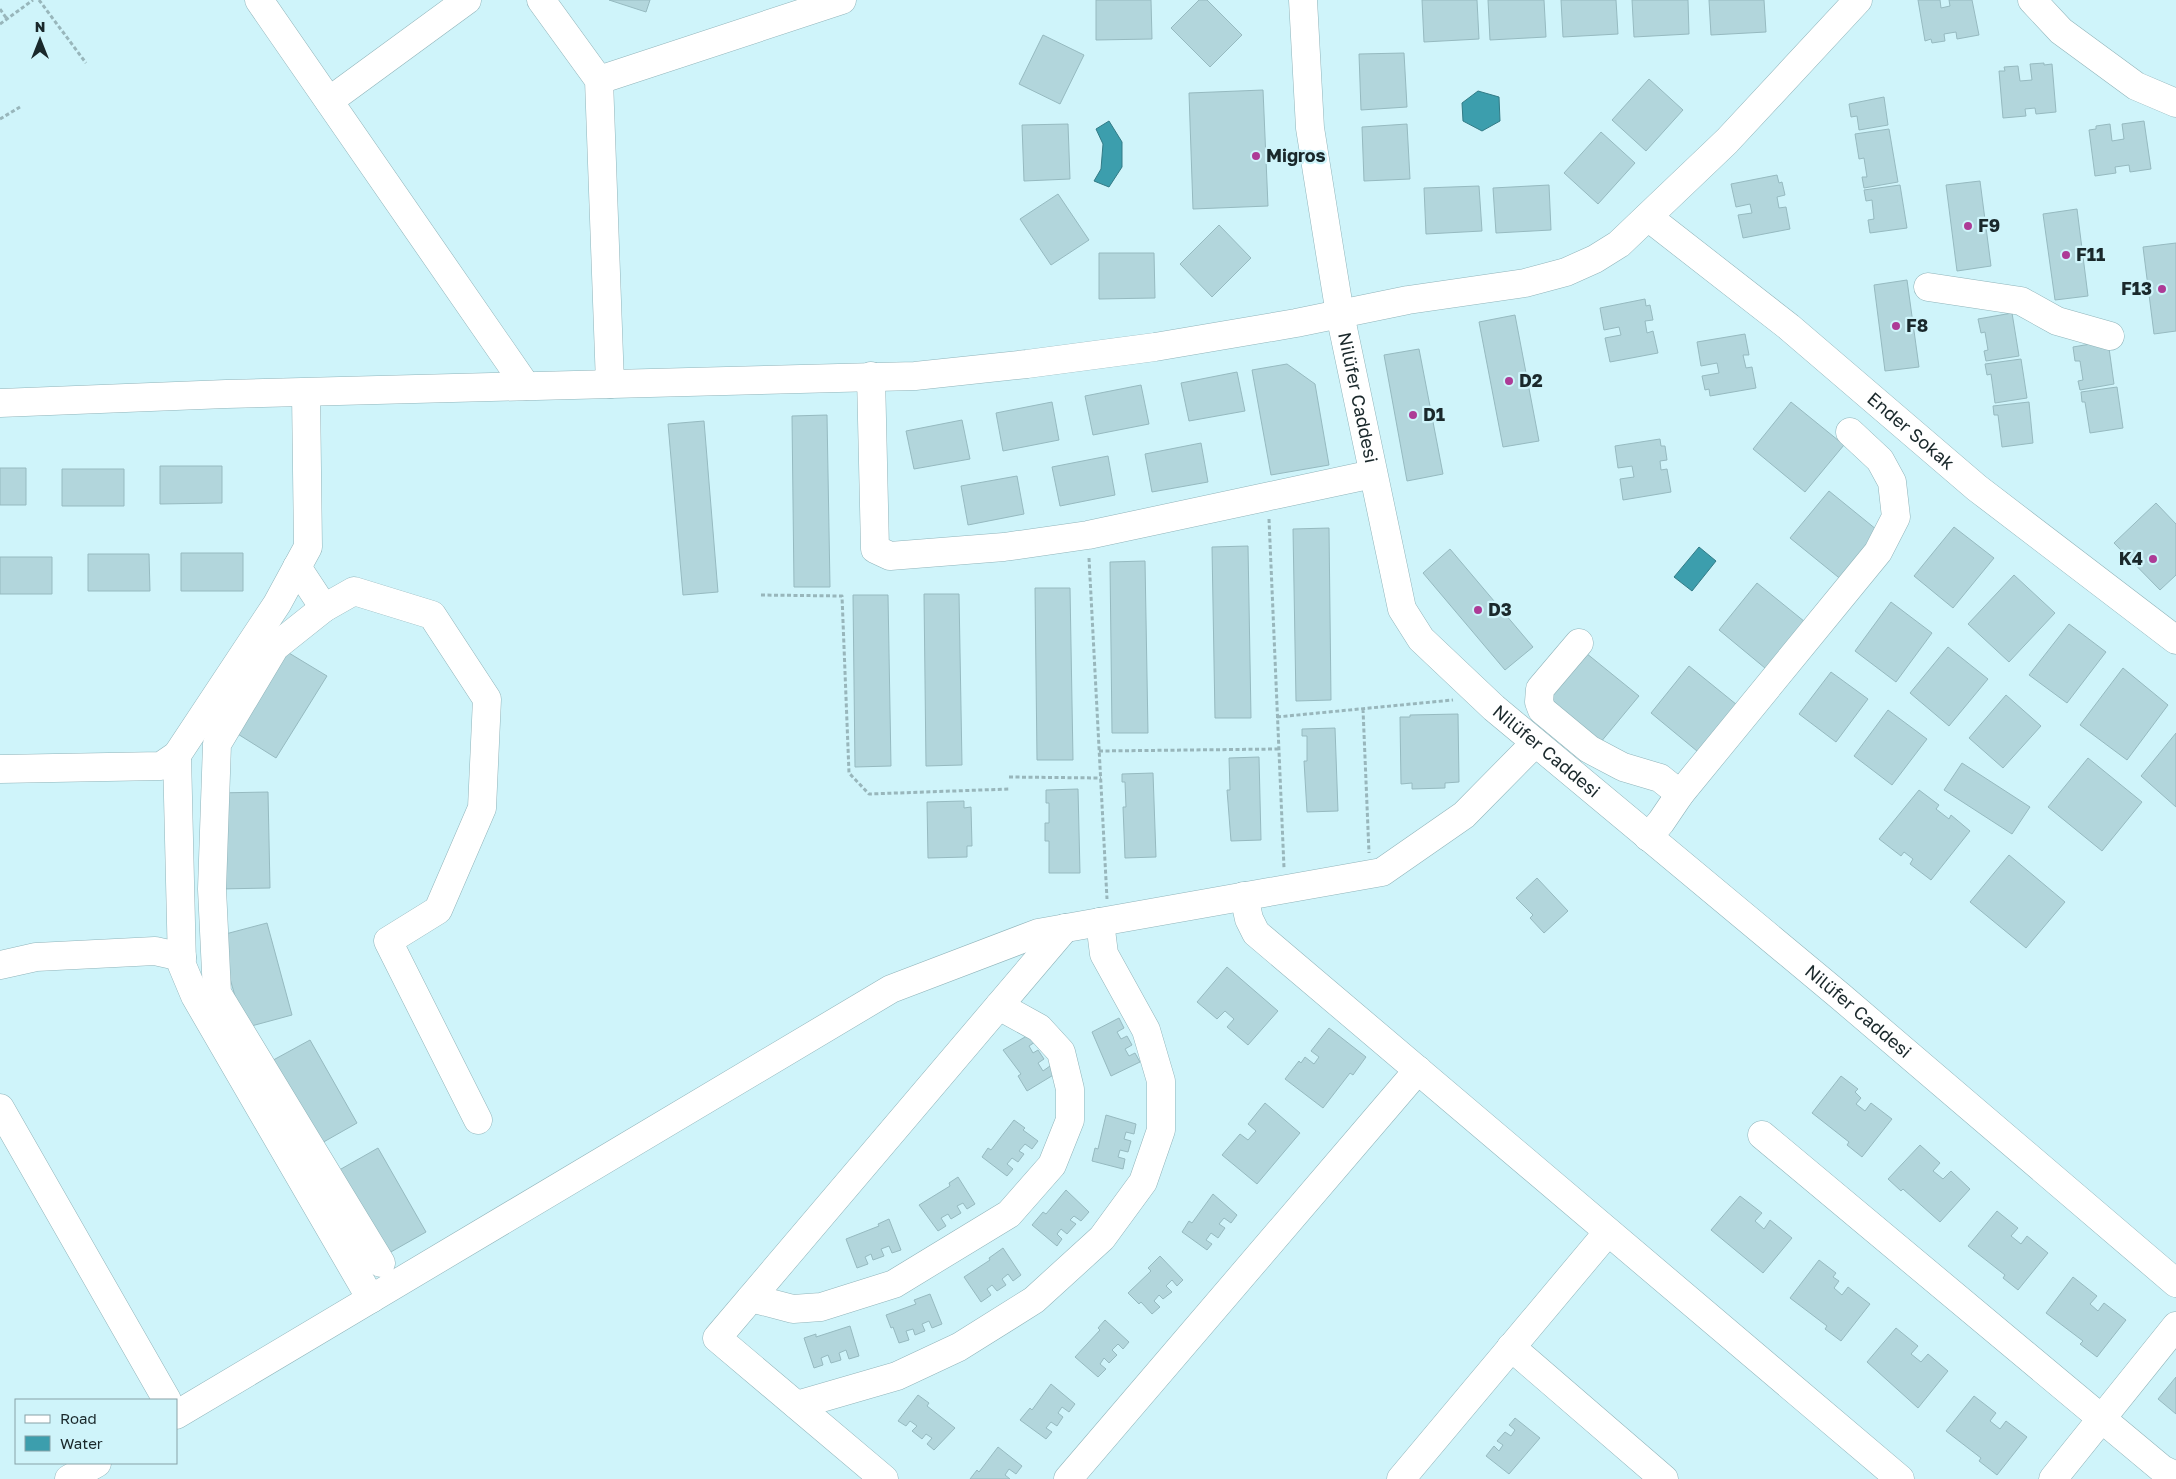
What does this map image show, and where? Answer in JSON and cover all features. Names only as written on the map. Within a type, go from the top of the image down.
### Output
[{"type":"street","points":[[259,0],[526,386]]},
{"type":"street","points":[[329,101],[467,0]]},
{"type":"street","points":[[541,0],[599,80],[610,384]]},
{"type":"street","points":[[599,80],[842,0]]},
{"type":"street","name":"Nilüfer Caddesi","points":[[1303,0],[1310,128],[1340,314],[1402,609],[1421,639],[1482,698],[1840,996],[2176,1283]]},
{"type":"street","points":[[0,403],[207,394],[306,393],[924,375],[1155,347],[1408,300],[1525,284],[1566,272],[1595,260],[1619,244],[1727,141],[1858,0]]},
{"type":"street","points":[[2032,0],[2061,31],[2136,86],[2176,103]]},
{"type":"street","name":"Ender Sokak","points":[[1648,217],[1796,333],[1978,488],[2176,640]]},
{"type":"street","points":[[1928,287],[2021,301],[2057,321],[2110,336]]},
{"type":"street","points":[[871,376],[875,549],[890,556],[1004,547],[1088,535],[1373,474]]},
{"type":"street","points":[[0,769],[161,766],[178,755],[277,604],[308,547],[306,393]]},
{"type":"street","points":[[1648,837],[1680,794],[1878,552],[1896,517],[1892,482],[1880,460],[1850,432]]},
{"type":"street","points":[[297,566],[324,608]]},
{"type":"street","points":[[381,1263],[217,994],[212,889],[217,744],[275,647],[324,608],[354,591],[432,615],[487,699],[482,808],[438,910],[388,941],[478,1120]]},
{"type":"street","points":[[1578,643],[1540,689],[1539,702],[1542,710],[1589,749],[1623,767],[1660,778],[1680,794]]},
{"type":"street","points":[[178,1414],[890,989],[1038,933],[1382,872],[1464,815],[1535,743]]},
{"type":"street","points":[[178,755],[182,965],[195,996],[371,1299]]},
{"type":"street","points":[[1244,896],[1249,919],[1256,933],[1896,1478]]},
{"type":"street","points":[[797,1405],[897,1376],[959,1347],[1034,1300],[1102,1238],[1143,1182],[1161,1130],[1161,1081],[1146,1030],[1104,954],[1104,921]]},
{"type":"street","points":[[884,1479],[717,1338],[1065,928]]},
{"type":"street","points":[[0,965],[36,957],[155,951],[182,957]]},
{"type":"street","points":[[751,1298],[793,1309],[822,1307],[894,1284],[1009,1214],[1052,1166],[1070,1120],[1070,1089],[1061,1052],[1039,1028],[999,1006]]},
{"type":"street","points":[[1068,1479],[1418,1070]]},
{"type":"street","points":[[0,1108],[166,1399]]},
{"type":"street","points":[[1762,1134],[2162,1469],[2176,1476]]},
{"type":"street","points":[[1401,1479],[1608,1232]]},
{"type":"street","points":[[2053,1479],[2176,1326]]},
{"type":"street","points":[[1511,1347],[1664,1479]]},
{"type":"street","points":[[69,1479],[95,1464]]},
{"type":"path","points":[[0,24],[33,0]]},
{"type":"path","points":[[39,0],[86,62]]},
{"type":"path","points":[[0,9],[7,18]]},
{"type":"path","points":[[0,119],[20,106]]},
{"type":"path","points":[[1268,496],[1285,889]]},
{"type":"path","points":[[1088,535],[1101,778],[1104,921]]},
{"type":"path","points":[[761,595],[842,596],[849,773],[869,794],[1009,789]]},
{"type":"path","points":[[1277,717],[1482,698]]},
{"type":"path","points":[[1363,709],[1370,874]]},
{"type":"path","points":[[1099,751],[1279,750]]},
{"type":"path","points":[[1009,777],[1101,778]]},
{"type":"water","points":[[1478,91],[1499,97],[1500,121],[1482,131],[1463,121],[1462,103]]},
{"type":"water","points":[[1109,121],[1122,142],[1122,167],[1109,187],[1094,181],[1101,169],[1103,144],[1096,129]]},
{"type":"water","points":[[1699,547],[1716,561],[1692,591],[1674,577]]},
{"type":"building","points":[[609,0],[650,0],[646,12]]},
{"type":"building","points":[[1096,0],[1151,0],[1152,39],[1096,40]]},
{"type":"building","points":[[1199,0],[1207,0],[1242,35],[1210,67],[1171,28]]},
{"type":"building","points":[[1422,0],[1477,0],[1479,39],[1424,42]]},
{"type":"building","points":[[1488,0],[1544,0],[1546,37],[1490,40]]},
{"type":"building","points":[[1561,0],[1616,0],[1618,34],[1563,37]]},
{"type":"building","points":[[1632,0],[1688,0],[1689,34],[1634,37]]},
{"type":"building","points":[[1709,0],[1764,0],[1766,32],[1711,35]]},
{"type":"building","points":[[1918,0],[1940,0],[1941,8],[1950,6],[1949,0],[1972,0],[1979,35],[1957,39],[1956,32],[1944,34],[1945,41],[1932,43],[1931,39],[1925,41]]},
{"type":"building","points":[[1043,35],[1084,55],[1060,104],[1019,84]]},
{"type":"building","points":[[1404,53],[1407,107],[1361,110],[1359,54]]},
{"type":"building","points":[[2044,63],[2044,65],[2052,64],[2056,112],[2036,114],[2035,108],[2025,109],[2026,116],[2003,118],[1999,71],[2005,71],[2004,67],[2018,66],[2020,81],[2032,80],[2030,64]]},
{"type":"building","points":[[1649,79],[1683,110],[1646,151],[1612,120]]},
{"type":"building","points":[[1263,90],[1268,206],[1193,209],[1189,93]]},
{"type":"building","points":[[1884,97],[1888,125],[1859,130],[1857,116],[1851,117],[1849,104]]},
{"type":"building","points":[[2144,121],[2151,169],[2130,172],[2129,165],[2115,167],[2116,173],[2095,176],[2089,130],[2096,129],[2096,126],[2110,124],[2112,141],[2124,139],[2122,124]]},
{"type":"building","points":[[1068,124],[1070,179],[1024,181],[1022,125]]},
{"type":"building","points":[[1407,124],[1410,179],[1364,181],[1362,127]]},
{"type":"building","points":[[1889,129],[1898,182],[1864,188],[1862,177],[1867,177],[1864,158],[1859,159],[1855,134]]},
{"type":"building","points":[[1601,132],[1635,163],[1598,204],[1564,173]]},
{"type":"building","points":[[1777,175],[1779,183],[1782,182],[1785,195],[1777,197],[1779,208],[1786,207],[1790,229],[1743,238],[1738,215],[1752,213],[1750,204],[1736,207],[1731,184]]},
{"type":"building","name":"F9","points":[[1980,181],[1991,266],[1957,271],[1946,185]]},
{"type":"building","points":[[1549,185],[1551,230],[1496,233],[1493,188]]},
{"type":"building","points":[[1900,185],[1907,228],[1870,233],[1868,220],[1874,219],[1872,200],[1866,201],[1864,190]]},
{"type":"building","points":[[1479,186],[1482,231],[1426,234],[1424,188]]},
{"type":"building","points":[[1058,194],[1089,240],[1051,265],[1020,219]]},
{"type":"building","name":"F11","points":[[2077,209],[2088,296],[2055,300],[2043,214]]},
{"type":"building","points":[[1219,225],[1251,258],[1212,297],[1180,264]]},
{"type":"building","name":"F13","points":[[2176,243],[2176,331],[2154,334],[2143,247]]},
{"type":"building","points":[[1099,253],[1154,253],[1155,298],[1099,299]]},
{"type":"building","name":"F8","points":[[1907,280],[1919,367],[1885,371],[1874,285]]},
{"type":"building","points":[[1645,299],[1646,306],[1650,305],[1653,320],[1645,321],[1647,333],[1653,331],[1658,353],[1610,362],[1605,338],[1621,335],[1619,327],[1604,330],[1600,308]]},
{"type":"building","points":[[2012,313],[2019,356],[1986,361],[1984,351],[1988,350],[1985,332],[1981,333],[1978,319]]},
{"type":"building","name":"D2","points":[[1515,315],[1539,441],[1503,447],[1479,322]]},
{"type":"building","points":[[1745,334],[1749,355],[1743,355],[1746,368],[1752,367],[1756,388],[1710,396],[1709,389],[1705,390],[1702,376],[1719,373],[1717,363],[1701,366],[1697,342]]},
{"type":"building","points":[[2108,341],[2114,384],[2080,390],[2078,381],[2083,380],[2080,361],[2075,361],[2073,347]]},
{"type":"building","name":"D1","points":[[1419,349],[1443,474],[1407,481],[1384,355]]},
{"type":"building","points":[[2021,359],[2027,398],[1995,403],[1991,374],[1987,375],[1985,364]]},
{"type":"building","points":[[1287,364],[1315,384],[1329,465],[1271,475],[1252,370]]},
{"type":"building","points":[[1237,372],[1245,411],[1189,421],[1181,383]]},
{"type":"building","points":[[1141,385],[1149,424],[1093,435],[1085,396]]},
{"type":"building","points":[[2117,387],[2123,428],[2090,433],[2085,402],[2082,402],[2081,392]]},
{"type":"building","points":[[1052,402],[1059,440],[1003,451],[996,413]]},
{"type":"building","points":[[1791,402],[1844,445],[1805,492],[1753,449]]},
{"type":"building","points":[[2029,402],[2033,443],[2002,447],[1998,415],[1994,415],[1993,406]]},
{"type":"building","points":[[827,415],[830,587],[794,587],[792,416]]},
{"type":"building","points":[[962,420],[970,459],[914,469],[906,431]]},
{"type":"building","points":[[704,421],[718,592],[683,595],[668,424]]},
{"type":"building","points":[[1660,439],[1661,446],[1665,446],[1667,460],[1660,461],[1661,470],[1667,469],[1671,492],[1623,500],[1620,479],[1634,477],[1632,466],[1618,468],[1615,446]]},
{"type":"building","points":[[1201,443],[1208,482],[1152,492],[1145,454]]},
{"type":"building","points":[[1108,456],[1115,495],[1060,506],[1052,467]]},
{"type":"building","points":[[160,466],[222,466],[222,503],[160,504]]},
{"type":"building","points":[[0,468],[26,468],[26,505],[0,505]]},
{"type":"building","points":[[62,469],[124,469],[124,506],[62,506]]},
{"type":"building","points":[[1017,476],[1024,514],[968,525],[961,486]]},
{"type":"building","points":[[1829,491],[1882,534],[1843,581],[1790,538]]},
{"type":"building","name":"K4","points":[[2156,503],[2176,524],[2176,575],[2160,590],[2114,543]]},
{"type":"building","points":[[1954,527],[1994,558],[1953,608],[1914,576]]},
{"type":"building","points":[[1329,528],[1331,700],[1296,701],[1293,529]]},
{"type":"building","points":[[1248,546],[1251,718],[1215,718],[1212,547]]},
{"type":"building","name":"D3","points":[[1450,549],[1533,647],[1505,670],[1423,573]]},
{"type":"building","points":[[181,553],[243,553],[243,591],[181,591]]},
{"type":"building","points":[[88,554],[149,554],[150,591],[88,591]]},
{"type":"building","points":[[0,557],[52,557],[52,594],[0,594]]},
{"type":"building","points":[[1145,561],[1148,733],[1112,733],[1110,562]]},
{"type":"building","points":[[2014,575],[2055,613],[2009,662],[1968,624]]},
{"type":"building","points":[[1757,583],[1810,626],[1771,673],[1719,630]]},
{"type":"building","points":[[1035,588],[1070,588],[1073,760],[1037,760]]},
{"type":"building","points":[[924,594],[959,594],[962,765],[926,766]]},
{"type":"building","points":[[853,595],[888,595],[891,766],[855,767]]},
{"type":"building","points":[[1891,602],[1932,633],[1896,682],[1855,651]]},
{"type":"building","points":[[2069,624],[2106,652],[2067,703],[2029,675]]},
{"type":"building","points":[[1948,647],[1988,679],[1949,726],[1910,693]]},
{"type":"building","points":[[284,650],[327,676],[276,758],[233,731]]},
{"type":"building","points":[[1586,653],[1639,696],[1600,743],[1547,700]]},
{"type":"building","points":[[1689,666],[1742,709],[1703,756],[1651,713]]},
{"type":"building","points":[[2123,668],[2168,705],[2127,760],[2080,725]]},
{"type":"building","points":[[1831,672],[1868,699],[1836,742],[1799,714]]},
{"type":"building","points":[[2006,695],[2041,726],[2003,768],[1969,738]]},
{"type":"building","points":[[1888,710],[1927,739],[1892,785],[1854,756]]},
{"type":"building","points":[[1458,714],[1459,782],[1445,783],[1445,788],[1412,789],[1412,783],[1401,784],[1400,717]]},
{"type":"building","points":[[1335,728],[1338,811],[1307,812],[1304,761],[1307,761],[1307,736],[1302,736],[1302,729]]},
{"type":"building","points":[[2176,733],[2176,807],[2141,776]]},
{"type":"building","points":[[1259,757],[1261,840],[1231,841],[1227,790],[1230,790],[1229,758]]},
{"type":"building","points":[[2088,758],[2142,802],[2102,851],[2048,807]]},
{"type":"building","points":[[1962,763],[2030,807],[2012,834],[1944,790]]},
{"type":"building","points":[[1153,773],[1156,857],[1125,858],[1123,807],[1126,807],[1125,782],[1122,782],[1122,774]]},
{"type":"building","points":[[1078,789],[1080,873],[1049,873],[1049,841],[1045,841],[1045,823],[1049,823],[1049,803],[1046,803],[1046,790]]},
{"type":"building","points":[[1919,790],[1939,805],[1936,809],[1949,819],[1951,815],[1970,831],[1931,880],[1910,864],[1913,859],[1904,852],[1901,856],[1879,839]]},
{"type":"building","points":[[268,792],[270,888],[219,889],[217,793]]},
{"type":"building","points":[[964,801],[964,808],[971,807],[972,846],[967,846],[967,857],[928,858],[927,802]]},
{"type":"building","points":[[2009,855],[2065,902],[2026,948],[1970,902]]},
{"type":"building","points":[[1537,878],[1568,911],[1544,933],[1530,918],[1533,915],[1516,898]]},
{"type":"building","points":[[267,923],[292,1015],[244,1028],[218,936]]},
{"type":"building","points":[[1227,967],[1278,1011],[1248,1045],[1227,1027],[1234,1019],[1225,1011],[1217,1019],[1197,1002]]},
{"type":"building","points":[[1119,1018],[1124,1028],[1117,1032],[1121,1039],[1127,1036],[1132,1045],[1125,1049],[1129,1056],[1135,1053],[1140,1062],[1111,1076],[1092,1032]]},
{"type":"building","points":[[1329,1028],[1366,1057],[1353,1075],[1350,1073],[1323,1108],[1285,1079],[1299,1061],[1301,1063],[1305,1057],[1314,1064],[1319,1057],[1311,1051]]},
{"type":"building","points":[[1030,1034],[1035,1042],[1029,1046],[1033,1053],[1038,1050],[1044,1059],[1038,1063],[1043,1071],[1050,1066],[1055,1074],[1027,1091],[1018,1076],[1021,1074],[1003,1050]]},
{"type":"building","points":[[310,1040],[357,1123],[313,1148],[266,1064]]},
{"type":"building","points":[[1841,1076],[1858,1089],[1855,1092],[1861,1098],[1856,1104],[1865,1111],[1871,1103],[1892,1119],[1862,1157],[1847,1145],[1849,1142],[1812,1113]]},
{"type":"building","points":[[1265,1103],[1300,1133],[1257,1184],[1222,1155],[1240,1134],[1248,1140],[1256,1131],[1248,1124]]},
{"type":"building","points":[[1106,1115],[1136,1124],[1134,1134],[1126,1132],[1124,1139],[1131,1141],[1128,1152],[1120,1150],[1118,1157],[1125,1159],[1123,1169],[1092,1161],[1095,1148],[1098,1149]]},
{"type":"building","points":[[1014,1120],[1025,1128],[1023,1130],[1038,1141],[1032,1149],[1025,1144],[1019,1151],[1024,1154],[1018,1162],[1012,1158],[1007,1164],[1013,1169],[1007,1176],[982,1157],[988,1148],[991,1150]]},
{"type":"building","points":[[1920,1145],[1940,1163],[1933,1171],[1943,1179],[1951,1171],[1970,1189],[1940,1222],[1903,1189],[1901,1191],[1888,1179]]},
{"type":"building","points":[[378,1148],[426,1232],[382,1257],[334,1173]]},
{"type":"building","points":[[958,1177],[975,1204],[967,1209],[963,1203],[957,1206],[961,1213],[951,1219],[948,1214],[941,1218],[946,1226],[938,1231],[919,1205],[950,1186],[949,1183]]},
{"type":"building","points":[[1066,1190],[1089,1212],[1081,1221],[1074,1216],[1070,1220],[1076,1224],[1067,1234],[1061,1229],[1057,1234],[1062,1239],[1057,1246],[1032,1225],[1043,1212],[1046,1214]]},
{"type":"building","points":[[1213,1194],[1237,1215],[1231,1223],[1224,1218],[1219,1224],[1225,1228],[1218,1238],[1211,1233],[1206,1240],[1212,1244],[1207,1250],[1182,1232],[1189,1221],[1192,1223]]},
{"type":"building","points":[[1740,1196],[1762,1213],[1755,1221],[1764,1229],[1770,1220],[1792,1238],[1763,1273],[1711,1230]]},
{"type":"building","points":[[1997,1211],[2018,1228],[2011,1236],[2021,1244],[2027,1236],[2048,1253],[2018,1290],[2003,1278],[2005,1275],[1968,1246]]},
{"type":"building","points":[[889,1219],[901,1250],[892,1253],[889,1246],[881,1249],[884,1256],[873,1260],[871,1254],[865,1257],[868,1264],[857,1268],[846,1239],[879,1226],[878,1224]]},
{"type":"building","points":[[1003,1248],[1021,1275],[1013,1281],[1008,1274],[1002,1279],[1006,1285],[997,1291],[992,1285],[987,1289],[991,1295],[981,1302],[964,1277],[990,1260],[989,1258]]},
{"type":"building","points":[[1160,1256],[1183,1280],[1177,1286],[1172,1280],[1166,1286],[1172,1292],[1163,1299],[1159,1295],[1154,1301],[1160,1307],[1152,1314],[1141,1302],[1139,1304],[1128,1293],[1151,1271],[1148,1268]]},
{"type":"building","points":[[1819,1260],[1836,1273],[1833,1277],[1839,1281],[1834,1288],[1842,1295],[1848,1287],[1870,1304],[1841,1341],[1825,1329],[1827,1326],[1790,1298]]},
{"type":"building","points":[[2073,1277],[2097,1296],[2090,1304],[2098,1311],[2104,1303],[2126,1320],[2097,1357],[2080,1344],[2083,1341],[2046,1313]]},
{"type":"building","points":[[930,1294],[942,1324],[932,1328],[929,1321],[922,1324],[925,1331],[915,1335],[913,1329],[906,1331],[909,1340],[899,1343],[886,1315],[916,1304],[914,1300]]},
{"type":"building","points":[[1105,1320],[1129,1342],[1123,1349],[1118,1344],[1112,1350],[1117,1355],[1109,1363],[1104,1358],[1100,1364],[1106,1369],[1098,1377],[1075,1357],[1100,1330],[1098,1328]]},
{"type":"building","points":[[850,1326],[859,1356],[849,1359],[846,1350],[839,1353],[841,1360],[831,1363],[828,1355],[821,1358],[823,1365],[814,1368],[804,1338],[816,1334],[816,1337]]},
{"type":"building","points":[[1896,1328],[1918,1346],[1911,1354],[1921,1362],[1928,1354],[1948,1371],[1918,1408],[1867,1362]]},
{"type":"building","points":[[2176,1377],[2176,1414],[2158,1399]]},
{"type":"building","points":[[1051,1384],[1075,1404],[1069,1412],[1062,1407],[1058,1413],[1063,1417],[1057,1426],[1051,1422],[1046,1428],[1052,1432],[1046,1439],[1020,1420],[1030,1408],[1032,1410]]},
{"type":"building","points":[[918,1395],[929,1403],[927,1406],[955,1428],[934,1450],[927,1444],[932,1438],[926,1434],[922,1439],[912,1431],[917,1426],[910,1421],[906,1426],[898,1421]]},
{"type":"building","points":[[1974,1396],[1996,1413],[1990,1421],[2000,1429],[2006,1421],[2027,1437],[1997,1475],[1979,1461],[1981,1458],[1946,1431]]},
{"type":"building","points":[[1515,1418],[1540,1438],[1509,1474],[1486,1456],[1494,1446],[1499,1451],[1503,1445],[1497,1441],[1505,1432],[1511,1436],[1515,1430],[1509,1425]]},
{"type":"building","points":[[998,1447],[1022,1466],[1016,1474],[1009,1469],[1005,1475],[1010,1479],[970,1479],[977,1470],[979,1472]]},
{"type":"place","name":"Migros","points":[[1256,156]]},
{"type":"place","name":"F9","points":[[1968,226]]},
{"type":"place","name":"F11","points":[[2066,255]]},
{"type":"place","name":"F13","points":[[2162,289]]},
{"type":"place","name":"F8","points":[[1896,326]]},
{"type":"place","name":"D2","points":[[1509,381]]},
{"type":"place","name":"D1","points":[[1413,415]]},
{"type":"place","name":"K4","points":[[2153,559]]},
{"type":"place","name":"D3","points":[[1478,610]]}]
